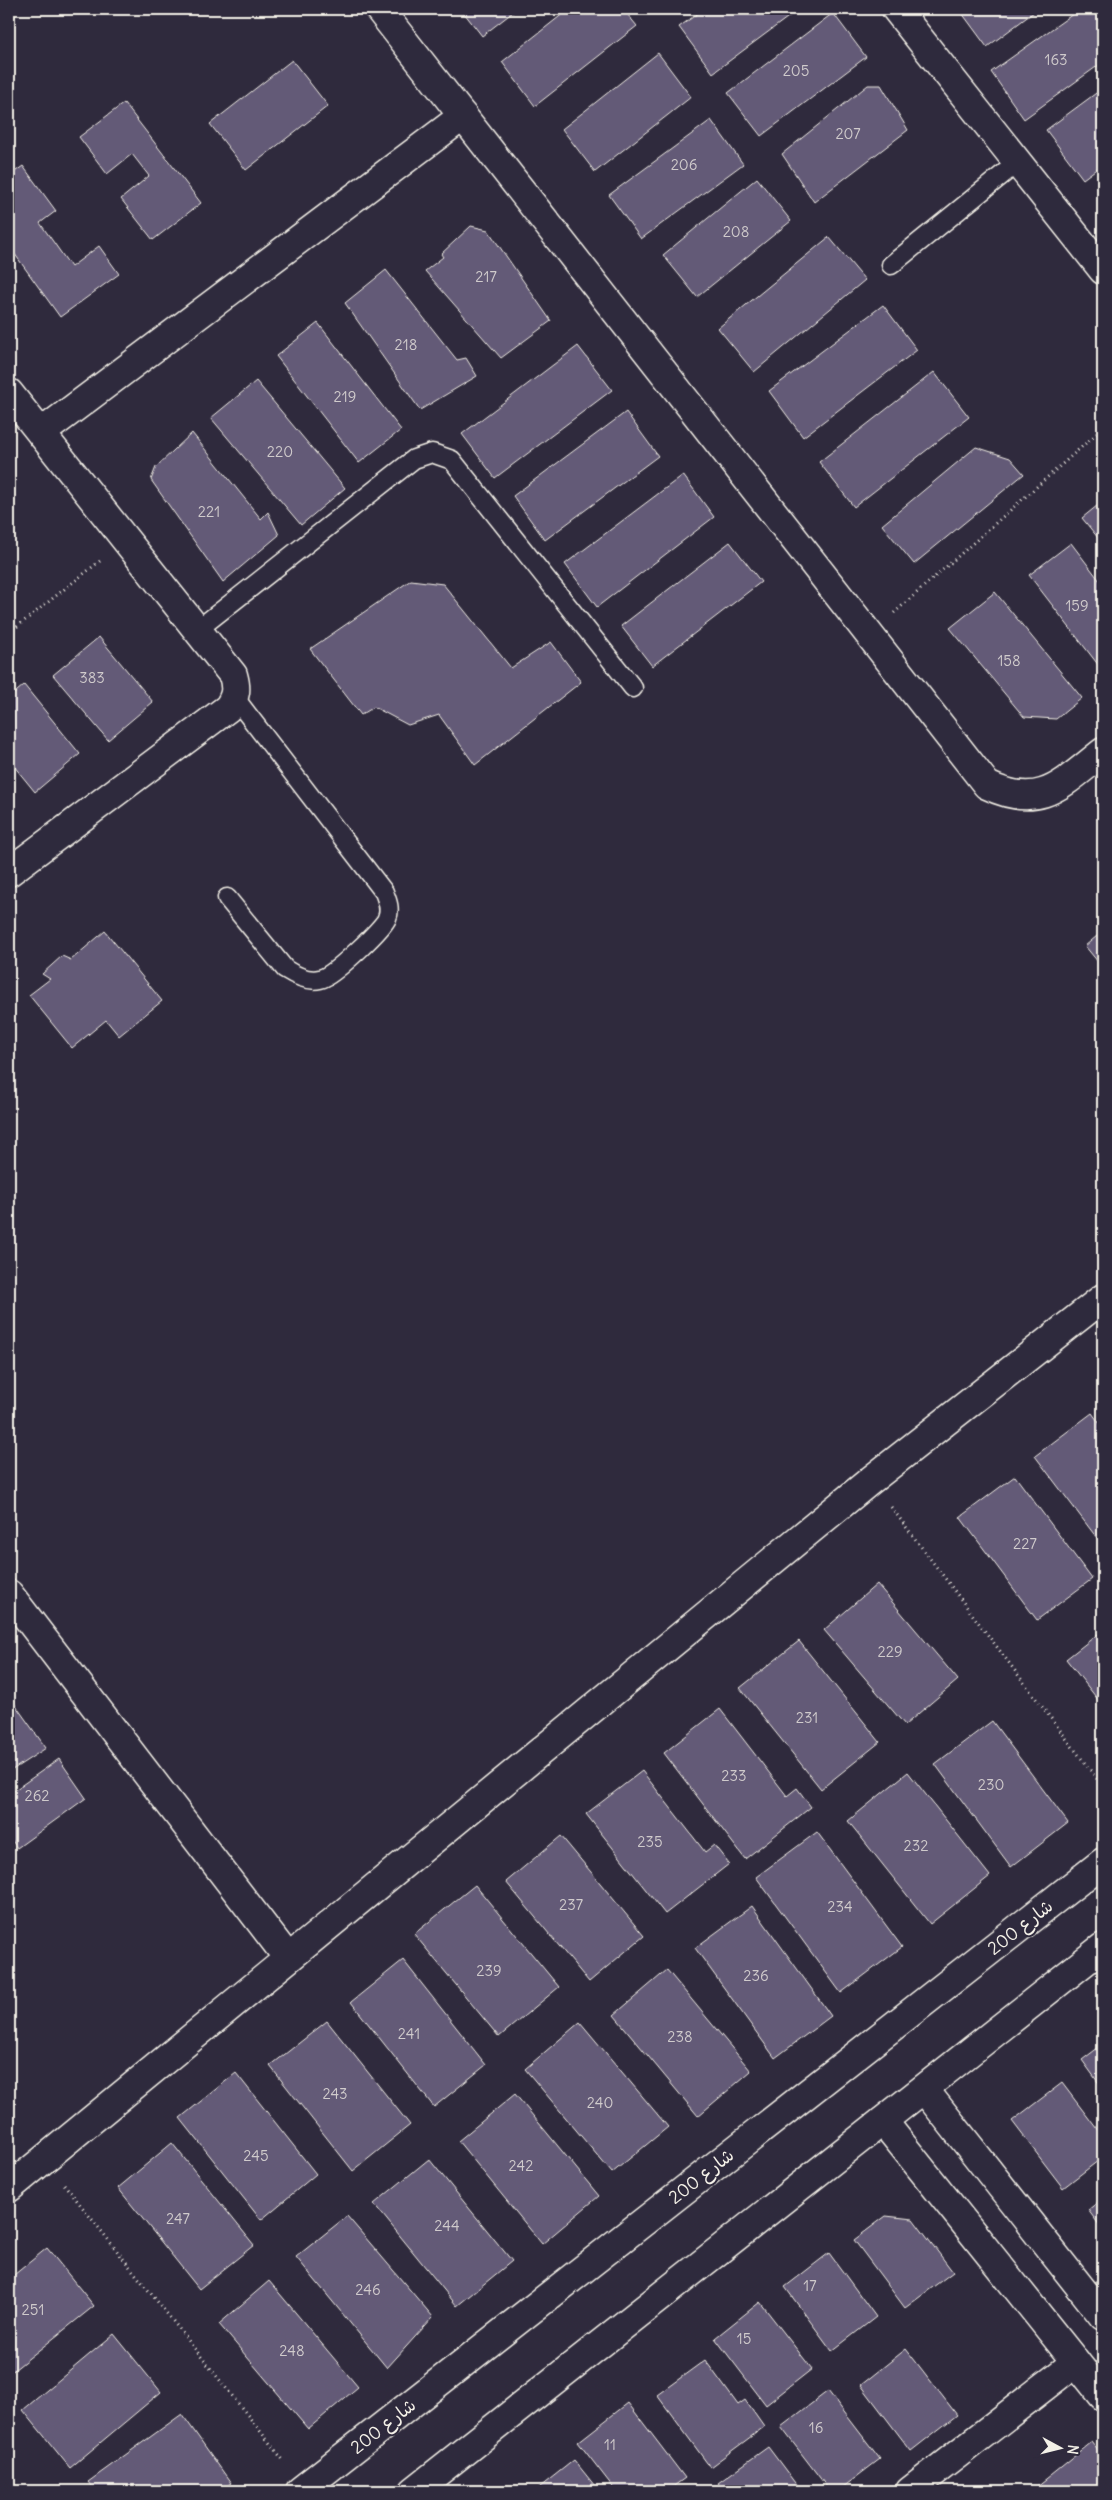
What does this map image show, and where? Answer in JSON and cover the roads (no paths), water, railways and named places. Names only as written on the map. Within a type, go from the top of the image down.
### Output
[{"type":"street","points":[[379,9],[987,785],[1003,793],[1021,796],[1038,795],[1055,789],[1103,752]]},
{"type":"street","points":[[896,9],[1103,270]]},
{"type":"street","points":[[41,434],[463,116]]},
{"type":"street","points":[[9,392],[233,675],[236,687],[235,698],[228,708],[9,872]]},
{"type":"street","points":[[9,2188],[871,1480],[1103,1298]]},
{"type":"street","points":[[9,1594],[288,1958]]},
{"type":"street","name":"شارع 200","points":[[302,2489],[1103,1862]]},
{"type":"street","points":[[414,2491],[1103,1947]]},
{"type":"street","points":[[924,2089],[1103,2316]]},
{"type":"street","points":[[883,2121],[1103,2396]]},
{"type":"street","points":[[910,2491],[1076,2362]]},
{"type":"lane","points":[[891,265],[1018,162]]},
{"type":"lane","points":[[197,630],[414,459],[432,453],[452,460],[633,688]]},
{"type":"lane","points":[[228,898],[286,968],[297,977],[311,980],[325,978],[381,929],[388,918],[389,904],[384,892],[235,698]]}]
